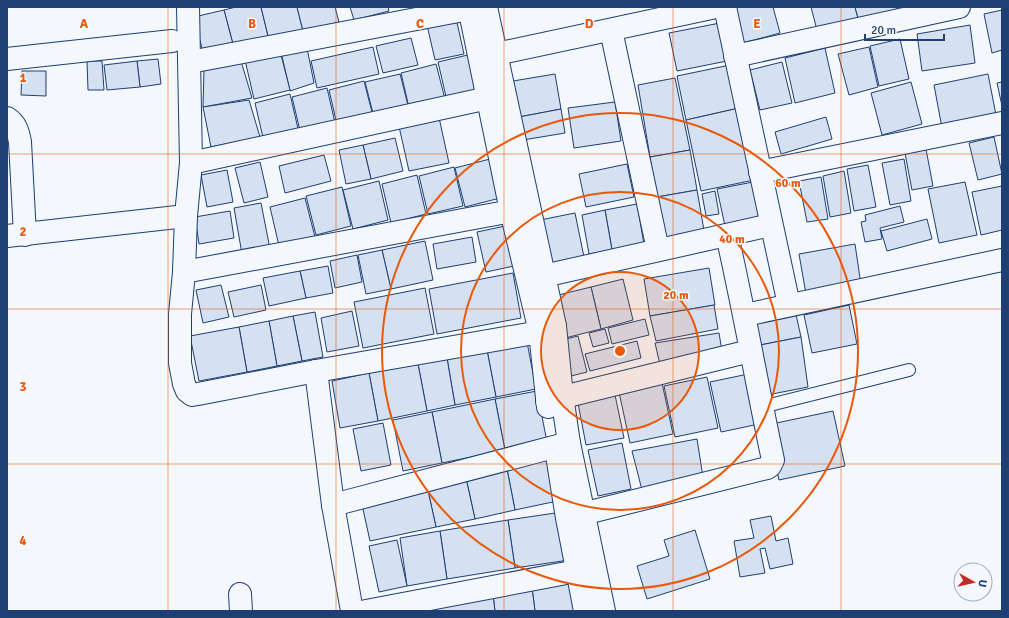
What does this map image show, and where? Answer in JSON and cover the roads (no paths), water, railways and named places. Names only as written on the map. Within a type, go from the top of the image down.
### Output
[{"type":"street","points":[[188,7],[191,163],[180,314],[180,363],[184,384],[187,391],[192,395],[547,329]]},
{"type":"street","points":[[488,57],[716,7]]},
{"type":"street","points":[[725,7],[788,305]]},
{"type":"street","points":[[735,56],[959,7]]},
{"type":"street","points":[[190,62],[475,8],[488,57],[547,329],[554,399],[586,568],[604,611]]},
{"type":"street","points":[[611,30],[658,250]]},
{"type":"street","points":[[7,59],[172,41]]},
{"type":"street","points":[[191,163],[496,96]]},
{"type":"street","points":[[7,118],[17,128],[20,142],[16,235],[186,216]]},
{"type":"street","points":[[760,172],[1002,123]]},
{"type":"street","points":[[184,272],[520,208]]},
{"type":"street","points":[[536,278],[771,226]]},
{"type":"street","points":[[575,516],[767,468],[772,463],[750,351],[745,315],[727,235]]},
{"type":"street","points":[[745,315],[1002,260]]},
{"type":"street","points":[[554,399],[750,351]]},
{"type":"street","points":[[316,371],[333,505],[352,611]]},
{"type":"street","points":[[333,505],[562,446]]},
{"type":"street","points":[[366,611],[586,568]]},
{"type":"street","points":[[585,611],[586,568]]},
{"type":"lane","points":[[762,407],[909,370]]}]
